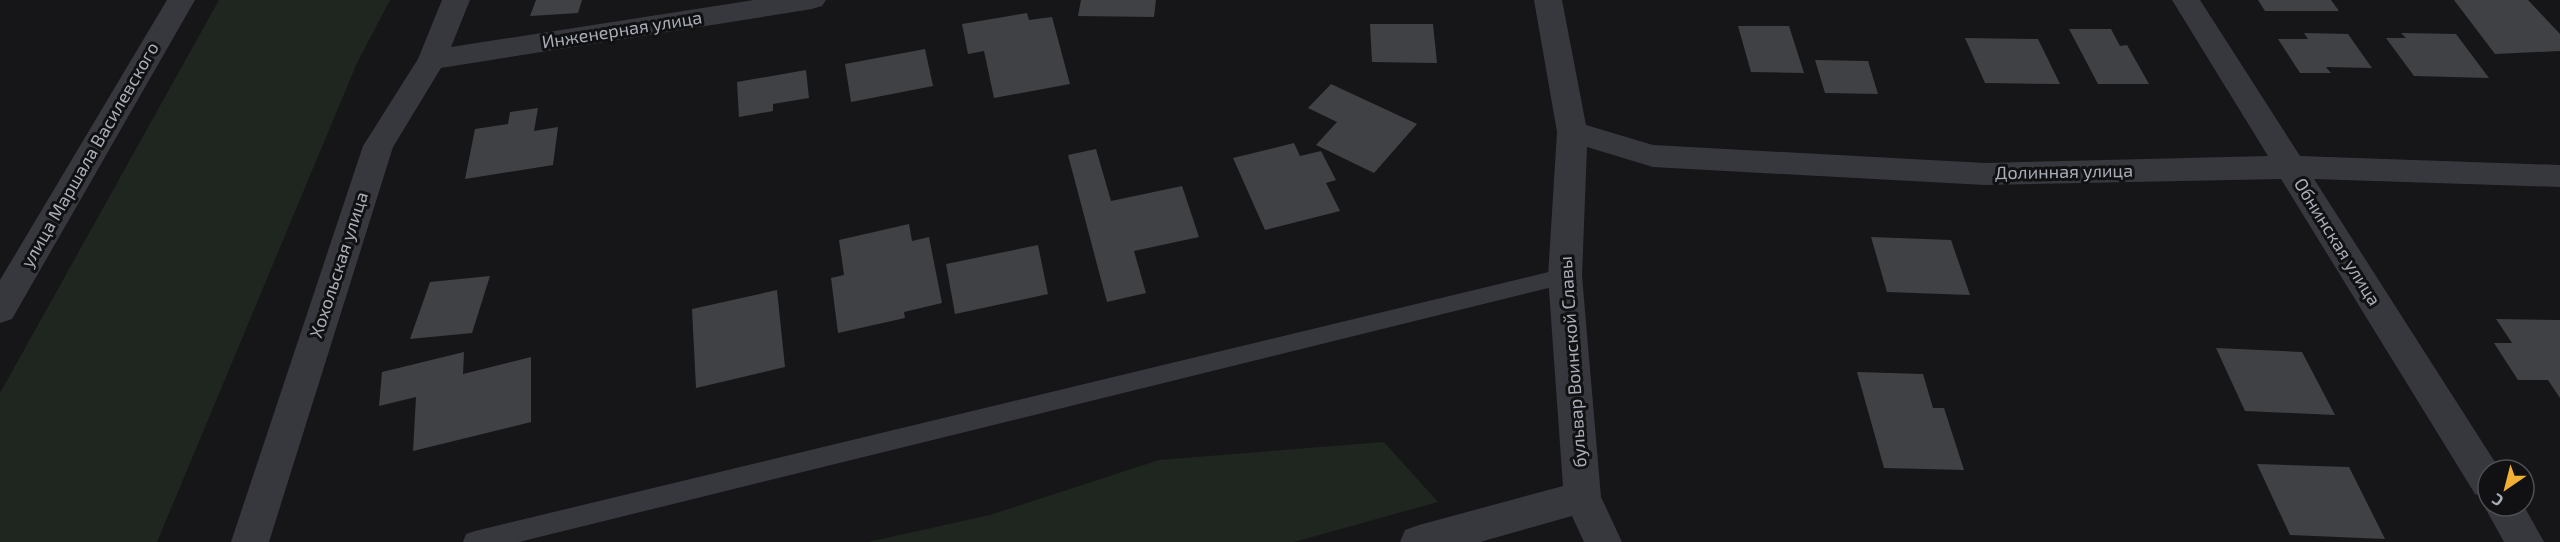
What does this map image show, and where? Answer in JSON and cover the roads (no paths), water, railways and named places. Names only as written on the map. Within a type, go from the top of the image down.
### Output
[{"type":"street","name":"улица Маршала Василевского","points":[[0,310],[181,0]]},
{"type":"street","name":"Хохольская улица","points":[[250,542],[378,146],[432,60],[456,0]]},
{"type":"street","name":"Инженерная улица","points":[[432,60],[812,0]]},
{"type":"street","name":"бульвар Воинской Славы","points":[[1548,0],[1572,132],[1564,276],[1582,497],[1603,542]]},
{"type":"street","name":"Обнинская улица","points":[[2186,0],[2476,464]]},
{"type":"street","name":"Долинная улица","points":[[1572,132],[1653,156],[1984,174],[2291,167],[2560,176]]},
{"type":"street","points":[[1419,542],[1582,497]]},
{"type":"street","points":[[2510,518],[2525,542]]},
{"type":"lane","points":[[475,542],[1564,276]]}]
